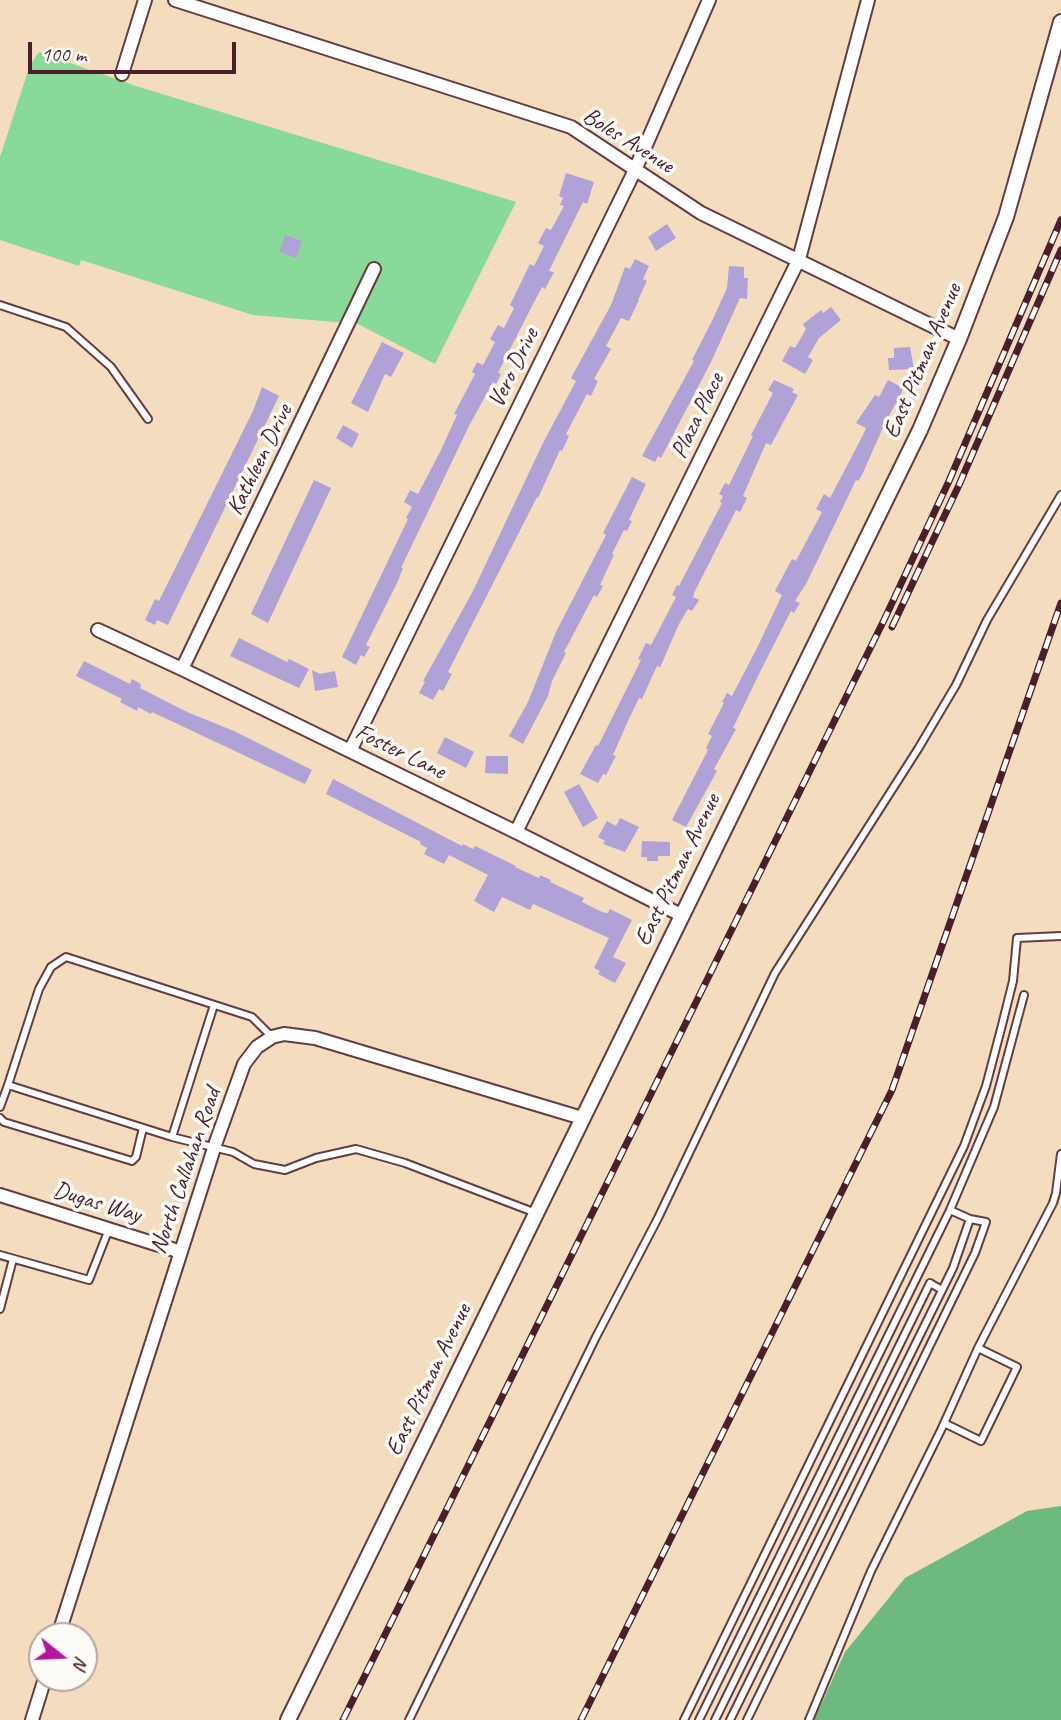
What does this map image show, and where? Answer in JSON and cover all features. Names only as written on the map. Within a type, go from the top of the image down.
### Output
[{"type":"street","points":[[122,74],[145,0]]},
{"type":"street","name":"Boles Avenue","points":[[175,0],[571,127],[701,213],[959,339]]},
{"type":"street","name":"Vero Drive","points":[[350,751],[635,170],[709,0]]},
{"type":"street","name":"Plaza Place","points":[[516,832],[799,259],[868,0]]},
{"type":"street","name":"East Pitman Avenue","points":[[288,1720],[920,430],[1006,217],[1061,22]]},
{"type":"street","name":"Kathleen Drive","points":[[182,669],[374,269]]},
{"type":"street","name":"Foster Lane","points":[[98,630],[516,832],[681,915]]},
{"type":"street","points":[[272,1037],[291,1034],[315,1038],[582,1118]]},
{"type":"street","name":"North Callahan Road","points":[[62,1622],[214,1149],[244,1064],[257,1047],[272,1037]]},
{"type":"street","name":"Dugas Way","points":[[0,1195],[181,1252]]},
{"type":"street","points":[[32,1720],[41,1692]]},
{"type":"lane","points":[[0,305],[66,327],[111,367],[148,419]]},
{"type":"lane","points":[[409,1720],[596,1337],[658,1218],[775,973],[918,749],[956,685],[987,620],[1061,495]]},
{"type":"lane","points":[[684,1720],[964,1146],[986,1086],[1002,1025],[1013,981],[1017,938],[1061,936]]},
{"type":"lane","points":[[0,1107],[40,989],[51,967],[66,957],[252,1017],[272,1037]]},
{"type":"lane","points":[[699,1720],[950,1210],[995,1107],[1024,995]]},
{"type":"lane","points":[[172,1137],[214,1005]]},
{"type":"lane","points":[[8,1085],[172,1137],[233,1152],[254,1164],[285,1170],[316,1158],[356,1149],[405,1163],[536,1213]]},
{"type":"lane","points":[[0,1118],[4,1122],[132,1161],[136,1157],[144,1128]]},
{"type":"lane","points":[[808,1720],[871,1571],[978,1348],[1053,1203],[1061,1154]]},
{"type":"lane","points":[[747,1720],[975,1253],[986,1222],[970,1219],[950,1210]]},
{"type":"lane","points":[[730,1720],[942,1290],[970,1219]]},
{"type":"lane","points":[[0,1255],[89,1280],[109,1229]]},
{"type":"lane","points":[[0,1309],[13,1259]]},
{"type":"lane","points":[[715,1720],[930,1283],[942,1290]]},
{"type":"lane","points":[[944,1423],[981,1441],[1017,1367],[978,1348]]},
{"type":"green space","points":[[39,52],[136,86],[516,202],[435,364],[358,324],[253,315],[81,260],[79,266],[0,240],[0,157],[30,65]]},
{"type":"green space","points":[[1061,1506],[1061,1720],[814,1720],[845,1652],[905,1578],[1027,1511]]},
{"type":"building","points":[[566,173],[594,182],[587,204],[583,202],[549,271],[554,272],[531,308],[498,373],[501,374],[496,384],[493,382],[469,426],[366,645],[370,647],[364,657],[361,655],[356,665],[342,657],[408,519],[406,518],[412,507],[404,502],[410,490],[418,494],[457,415],[454,414],[475,374],[472,372],[477,362],[483,365],[495,342],[490,339],[498,325],[504,328],[514,308],[510,305],[530,264],[534,266],[544,246],[538,243],[546,228],[551,230],[564,206],[560,205],[563,198],[559,196]]},
{"type":"building","points":[[667,224],[676,238],[656,251],[648,237]]},
{"type":"building","points":[[285,235],[302,241],[296,258],[279,252]]},
{"type":"building","points":[[635,259],[649,266],[643,279],[647,281],[639,300],[629,321],[621,318],[606,346],[611,349],[594,379],[598,381],[591,396],[587,394],[566,434],[569,436],[562,451],[560,450],[448,672],[452,674],[443,691],[439,689],[433,700],[419,693],[425,682],[423,681],[472,593],[544,441],[576,381],[571,378],[611,305],[625,267],[630,269]]},
{"type":"building","points":[[729,266],[744,267],[744,278],[748,278],[747,299],[740,298],[712,360],[661,458],[658,456],[655,462],[642,456],[694,361],[692,360],[727,288]]},
{"type":"building","points":[[831,307],[841,320],[819,338],[808,357],[813,360],[805,374],[782,361],[790,346],[795,348],[806,329],[803,324],[821,310],[823,313]]},
{"type":"building","points":[[382,342],[404,353],[391,377],[385,374],[368,412],[351,403]]},
{"type":"building","points":[[910,347],[914,369],[889,370],[888,358],[894,358],[894,348]]},
{"type":"building","points":[[774,380],[794,389],[792,392],[798,395],[771,445],[766,443],[743,496],[747,498],[740,512],[736,510],[694,593],[693,597],[699,600],[692,611],[688,609],[679,624],[660,667],[657,666],[642,699],[639,698],[628,721],[613,755],[616,756],[606,775],[603,774],[598,783],[580,774],[596,745],[598,746],[641,660],[638,659],[646,643],[651,645],[676,597],[672,595],[722,503],[720,502],[723,496],[719,494],[725,483],[729,485],[753,436],[751,435],[773,393],[768,390]]},
{"type":"building","points":[[888,380],[903,388],[901,394],[862,475],[856,480],[807,582],[795,601],[800,603],[794,613],[791,611],[733,728],[736,729],[714,769],[717,771],[686,827],[672,820],[708,750],[706,748],[712,736],[708,734],[724,703],[722,702],[727,693],[732,696],[758,646],[782,595],[775,591],[792,559],[796,561],[822,512],[816,509],[824,494],[830,498],[862,437],[866,428],[856,423],[875,395],[879,397]]},
{"type":"building","points":[[262,387],[279,396],[168,625],[157,620],[155,625],[145,620],[155,599],[159,601],[253,411]]},
{"type":"building","points":[[343,425],[359,434],[352,448],[336,438]]},
{"type":"building","points":[[632,477],[646,484],[629,520],[632,521],[627,531],[624,530],[612,554],[614,555],[600,585],[603,586],[597,597],[594,595],[564,652],[566,653],[552,681],[548,696],[523,744],[509,736],[528,702],[556,632],[606,535],[603,533]]},
{"type":"building","points":[[314,480],[331,488],[268,623],[251,614]]},
{"type":"building","points":[[239,638],[287,662],[289,659],[309,669],[299,688],[230,656]]},
{"type":"building","points":[[84,661],[130,684],[132,679],[141,684],[140,688],[187,712],[234,731],[312,770],[305,784],[152,712],[151,714],[138,707],[137,711],[120,702],[122,699],[76,676]]},
{"type":"building","points":[[312,670],[320,674],[335,671],[338,687],[315,691]]},
{"type":"building","points":[[445,737],[474,752],[466,768],[437,753]]},
{"type":"building","points":[[486,756],[508,756],[508,774],[485,773]]},
{"type":"building","points":[[333,779],[462,846],[463,844],[473,849],[475,846],[539,878],[540,875],[551,880],[550,882],[584,898],[582,902],[602,912],[608,913],[610,909],[632,920],[613,957],[626,963],[615,983],[598,974],[600,971],[594,968],[609,938],[533,904],[530,910],[502,897],[494,912],[474,901],[488,875],[449,855],[444,864],[424,854],[427,848],[420,844],[421,842],[326,794]]},
{"type":"building","points":[[579,784],[598,818],[583,827],[564,792]]},
{"type":"building","points":[[620,818],[639,827],[625,852],[603,844],[605,841],[598,837],[607,821],[616,826]]},
{"type":"building","points":[[642,841],[670,842],[670,856],[658,856],[658,861],[647,861],[647,857],[641,857]]},
{"type":"railway","points":[[343,1720],[885,618],[949,481],[1061,220]]},
{"type":"railway","points":[[892,627],[959,485],[1061,250]]},
{"type":"railway","points":[[581,1720],[892,1090],[1061,603]]}]
